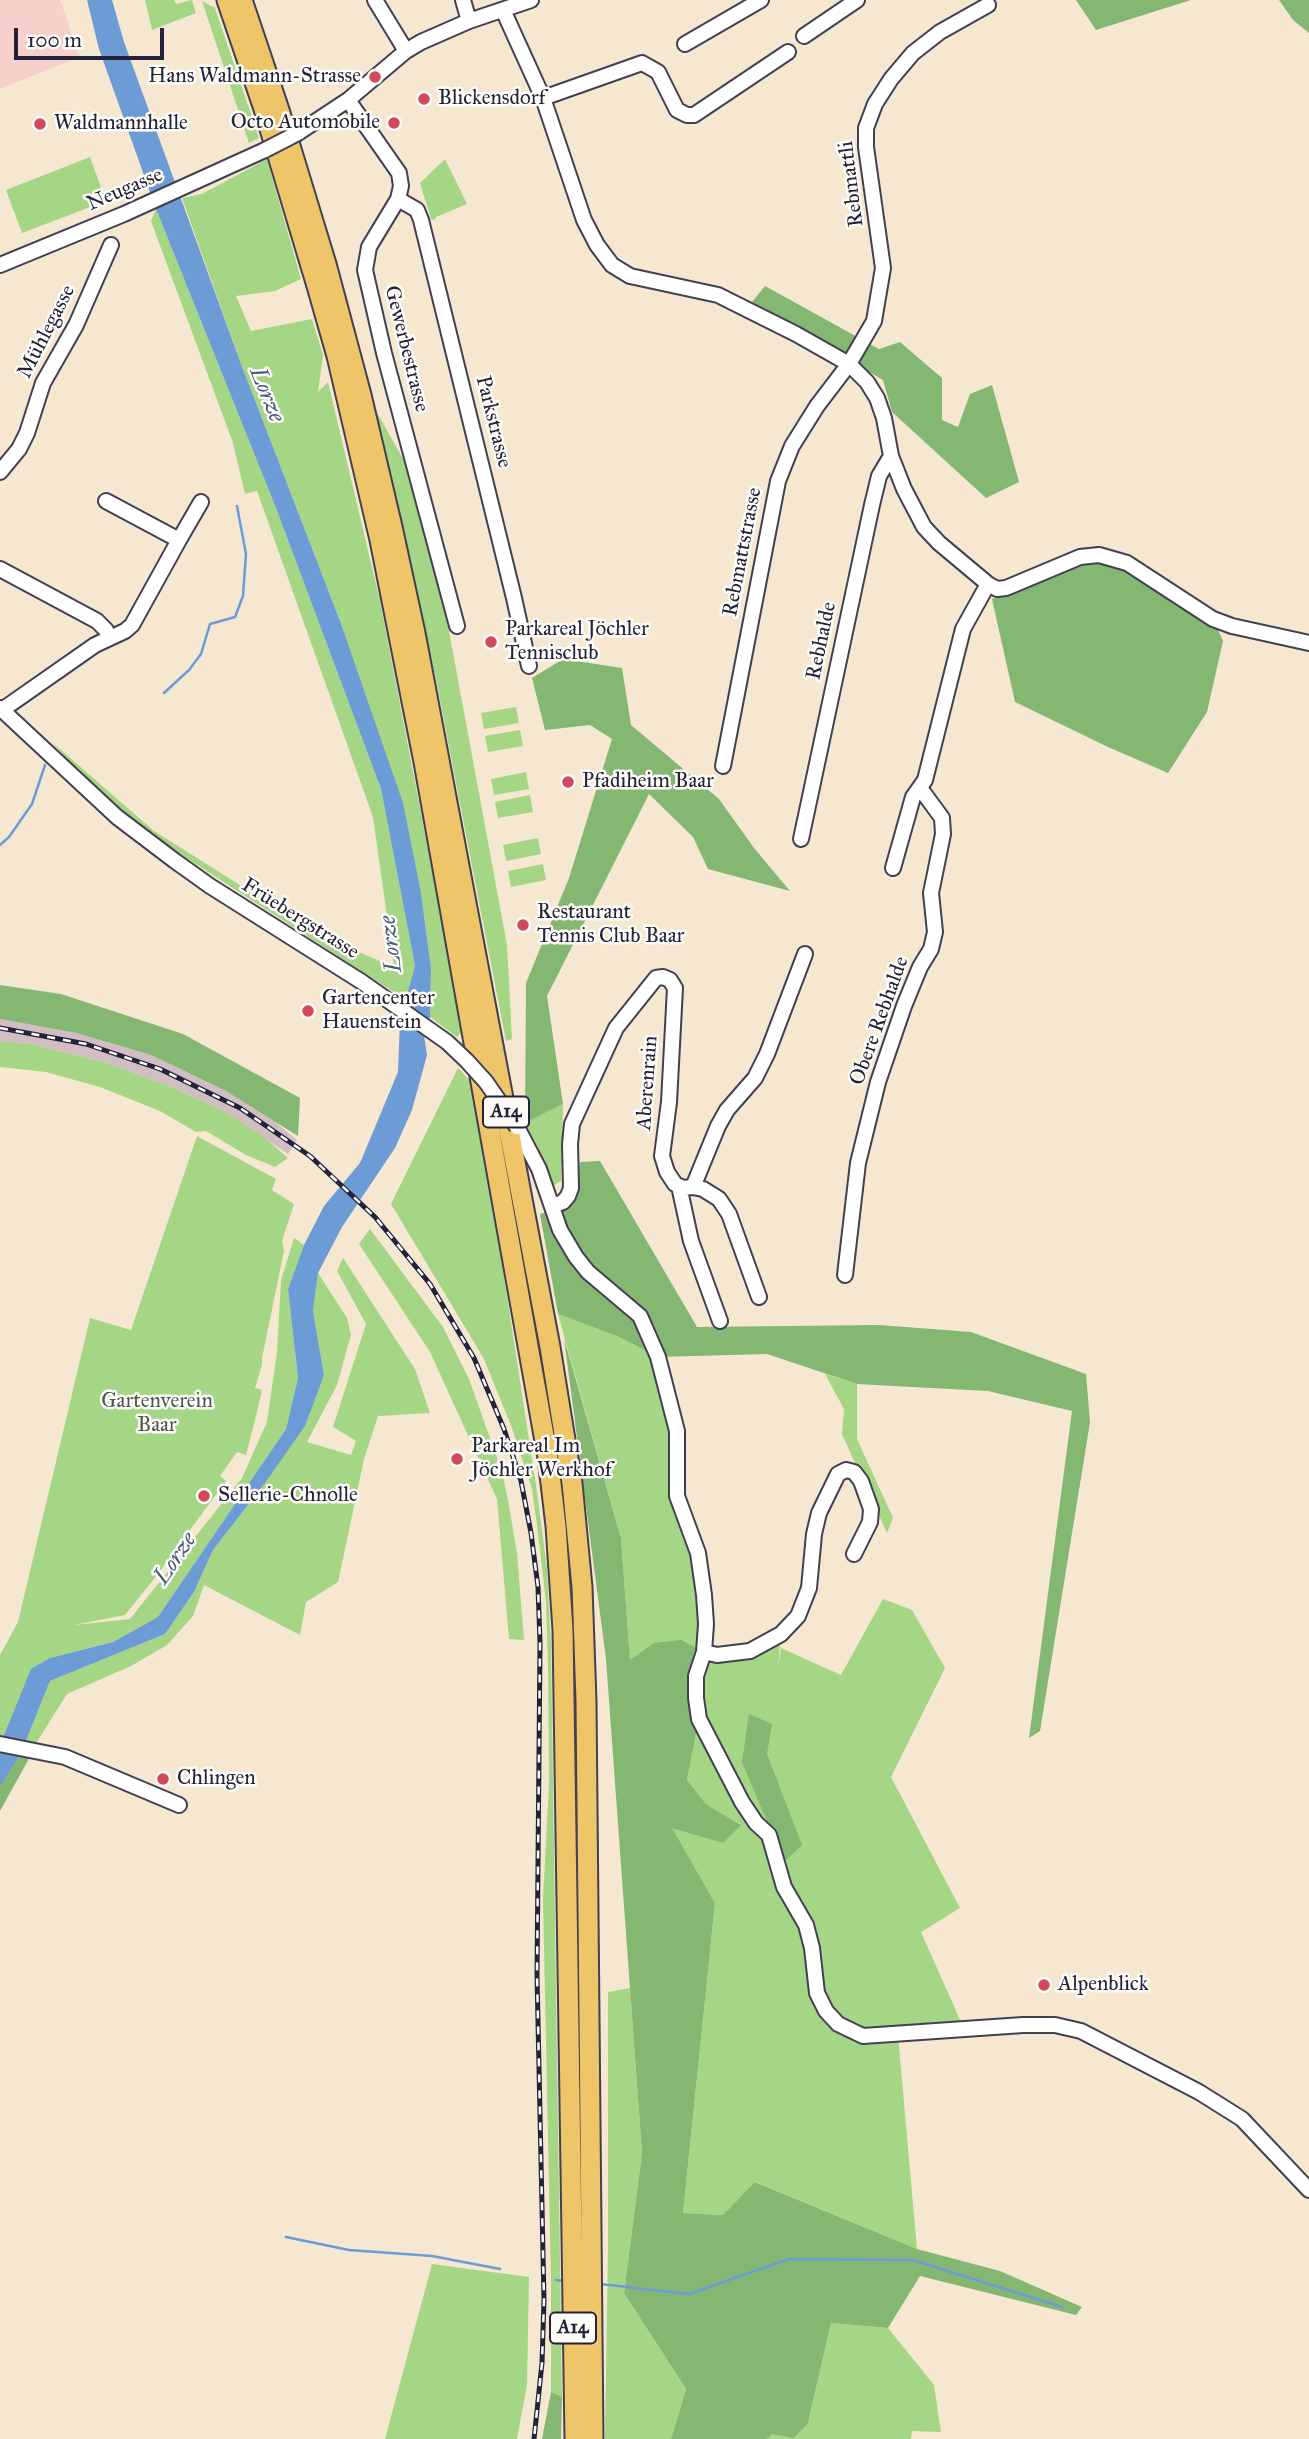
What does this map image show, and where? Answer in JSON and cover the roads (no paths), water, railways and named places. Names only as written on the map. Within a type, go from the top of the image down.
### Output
[{"type":"highway","name":"A14","points":[[227,0],[264,110],[337,356],[380,540],[422,749],[543,1422],[556,1526],[563,1630],[575,2439]]},
{"type":"highway","name":"A14","points":[[242,0],[326,264],[385,494],[417,646],[561,1413],[575,1508],[584,1616],[593,2431]]},
{"type":"street","points":[[375,0],[406,51]]},
{"type":"street","points":[[463,0],[469,21]]},
{"type":"street","name":"Neugasse","points":[[0,265],[147,204],[265,150],[298,133],[348,100],[406,51],[421,42],[469,21],[531,0]]},
{"type":"street","points":[[685,44],[761,0]]},
{"type":"street","points":[[804,36],[857,0]]},
{"type":"street","name":"Rebmattli","points":[[849,365],[874,321],[883,268],[866,147],[866,128],[874,104],[913,53],[940,32],[988,5]]},
{"type":"street","points":[[503,10],[542,98],[584,220],[597,245],[612,265],[630,276],[718,295],[796,334],[849,365],[867,382],[877,398],[884,418],[891,456],[904,489],[924,527],[988,584],[997,589],[1006,588],[1080,557],[1099,555],[1127,563],[1213,619],[1232,626],[1309,643]]},
{"type":"street","points":[[542,98],[642,63],[658,72],[677,110],[694,115],[788,52]]},
{"type":"street","points":[[348,100],[399,173],[401,187],[398,199]]},
{"type":"street","name":"Gewerbestrasse","points":[[398,199],[369,247],[365,270],[384,353],[457,626]]},
{"type":"street","name":"Parkstrasse","points":[[398,199],[417,210],[421,220],[529,666]]},
{"type":"street","name":"Mühlegasse","points":[[0,472],[19,449],[27,433],[43,383],[76,325],[111,246]]},
{"type":"street","name":"Rebmattstrasse","points":[[723,766],[778,481],[792,446],[817,406],[849,365]]},
{"type":"street","name":"Rebhalde","points":[[800,839],[876,486],[891,456]]},
{"type":"street","points":[[106,501],[179,540]]},
{"type":"street","points":[[1,709],[94,645],[132,625],[201,502]]},
{"type":"street","points":[[0,569],[97,621],[106,630],[109,638]]},
{"type":"street","points":[[893,868],[913,797],[925,780],[963,629],[988,584]]},
{"type":"street","name":"Früebergstrasse","points":[[1,709],[77,781],[155,846],[210,886],[362,982],[447,1042],[486,1082],[517,1127],[546,1190],[560,1230],[576,1257],[588,1272],[640,1317],[658,1357],[677,1431],[677,1496],[698,1553],[706,1623],[704,1653],[696,1675],[699,1719],[743,1802],[756,1823],[769,1835],[784,1888],[806,1924],[812,1948],[817,1993],[826,2011],[838,2024],[863,2036],[1023,2025],[1055,2025],[1081,2031],[1199,2092],[1242,2119],[1309,2190]]},
{"type":"street","name":"Obere Rebhalde","points":[[845,1275],[858,1163],[878,1082],[904,1006],[930,949],[934,932],[931,893],[943,834],[942,818],[920,789]]},
{"type":"street","points":[[720,1321],[691,1241],[686,1187],[727,1110],[755,1078],[767,1054],[805,954]]},
{"type":"street","name":"Aberenrain","points":[[552,1206],[558,1205],[568,1196],[572,1124],[616,1028],[656,978],[663,977],[670,980],[675,988],[670,1102],[662,1156],[667,1172],[675,1184],[686,1187]]},
{"type":"street","points":[[686,1187],[703,1189],[719,1199],[729,1213],[760,1297]]},
{"type":"street","points":[[704,1653],[717,1656],[750,1651],[781,1634],[798,1616],[809,1588],[814,1534],[819,1513],[838,1474],[846,1470],[854,1472],[861,1480],[871,1509],[870,1522],[854,1554]]},
{"type":"street","points":[[0,1744],[65,1757],[179,1805]]},
{"type":"water","points":[[87,0],[112,0],[124,42],[241,364],[340,621],[403,803],[421,893],[431,968],[430,1017],[424,1036],[427,1055],[412,1110],[395,1148],[342,1227],[318,1273],[313,1311],[324,1375],[305,1426],[213,1550],[194,1592],[165,1634],[50,1681],[20,1755],[0,1786],[0,1745],[31,1669],[50,1658],[113,1642],[158,1617],[286,1429],[298,1378],[288,1289],[304,1245],[324,1206],[360,1163],[398,1072],[400,1020],[415,966],[381,789],[276,508],[156,209],[99,49]]},
{"type":"waterway","points":[[164,693],[189,670],[201,654],[210,624],[235,617],[243,596],[246,554],[237,506]]},
{"type":"waterway","points":[[0,845],[9,837],[32,804],[45,765]]},
{"type":"waterway","points":[[286,2237],[349,2250],[432,2256],[500,2269]]},
{"type":"waterway","points":[[600,2284],[689,2294],[789,2259],[913,2260],[1062,2307]]},
{"type":"waterway","points":[[556,2280],[566,2281]]},
{"type":"railway","points":[[0,1028],[86,1044],[160,1069],[240,1108],[310,1156],[375,1217],[430,1284],[474,1358],[504,1429],[521,1481],[531,1533],[538,1587],[540,1643],[537,1975],[544,2300],[542,2363],[534,2439]]},
{"type":"place","name":"Hans Waldmann-Strasse","points":[[375,77]]},
{"type":"place","name":"Blickensdorf","points":[[424,99]]},
{"type":"place","name":"Octo Automobile","points":[[394,123]]},
{"type":"place","name":"Waldmannhalle","points":[[40,124]]},
{"type":"place","name":"Parkareal Jöchler Tennisclub","points":[[491,642]]},
{"type":"place","name":"Pfadiheim Baar","points":[[568,782]]},
{"type":"place","name":"Restaurant Tennis Club Baar","points":[[523,925]]},
{"type":"place","name":"Gartencenter Hauenstein","points":[[308,1011]]},
{"type":"place","name":"Parkareal Im Jöchler Werkhof","points":[[457,1459]]},
{"type":"place","name":"Sellerie-Chnolle","points":[[204,1496]]},
{"type":"place","name":"Chlingen","points":[[163,1779]]},
{"type":"place","name":"Alpenblick","points":[[1044,1985]]},
{"type":"water label","name":"Lorze","points":[[266,395]]},
{"type":"water label","name":"Lorze","points":[[392,944]]},
{"type":"water label","name":"Lorze","points":[[176,1559]]},
{"type":"park label","name":"Gartenverein Baar","points":[[157,1414]]}]
